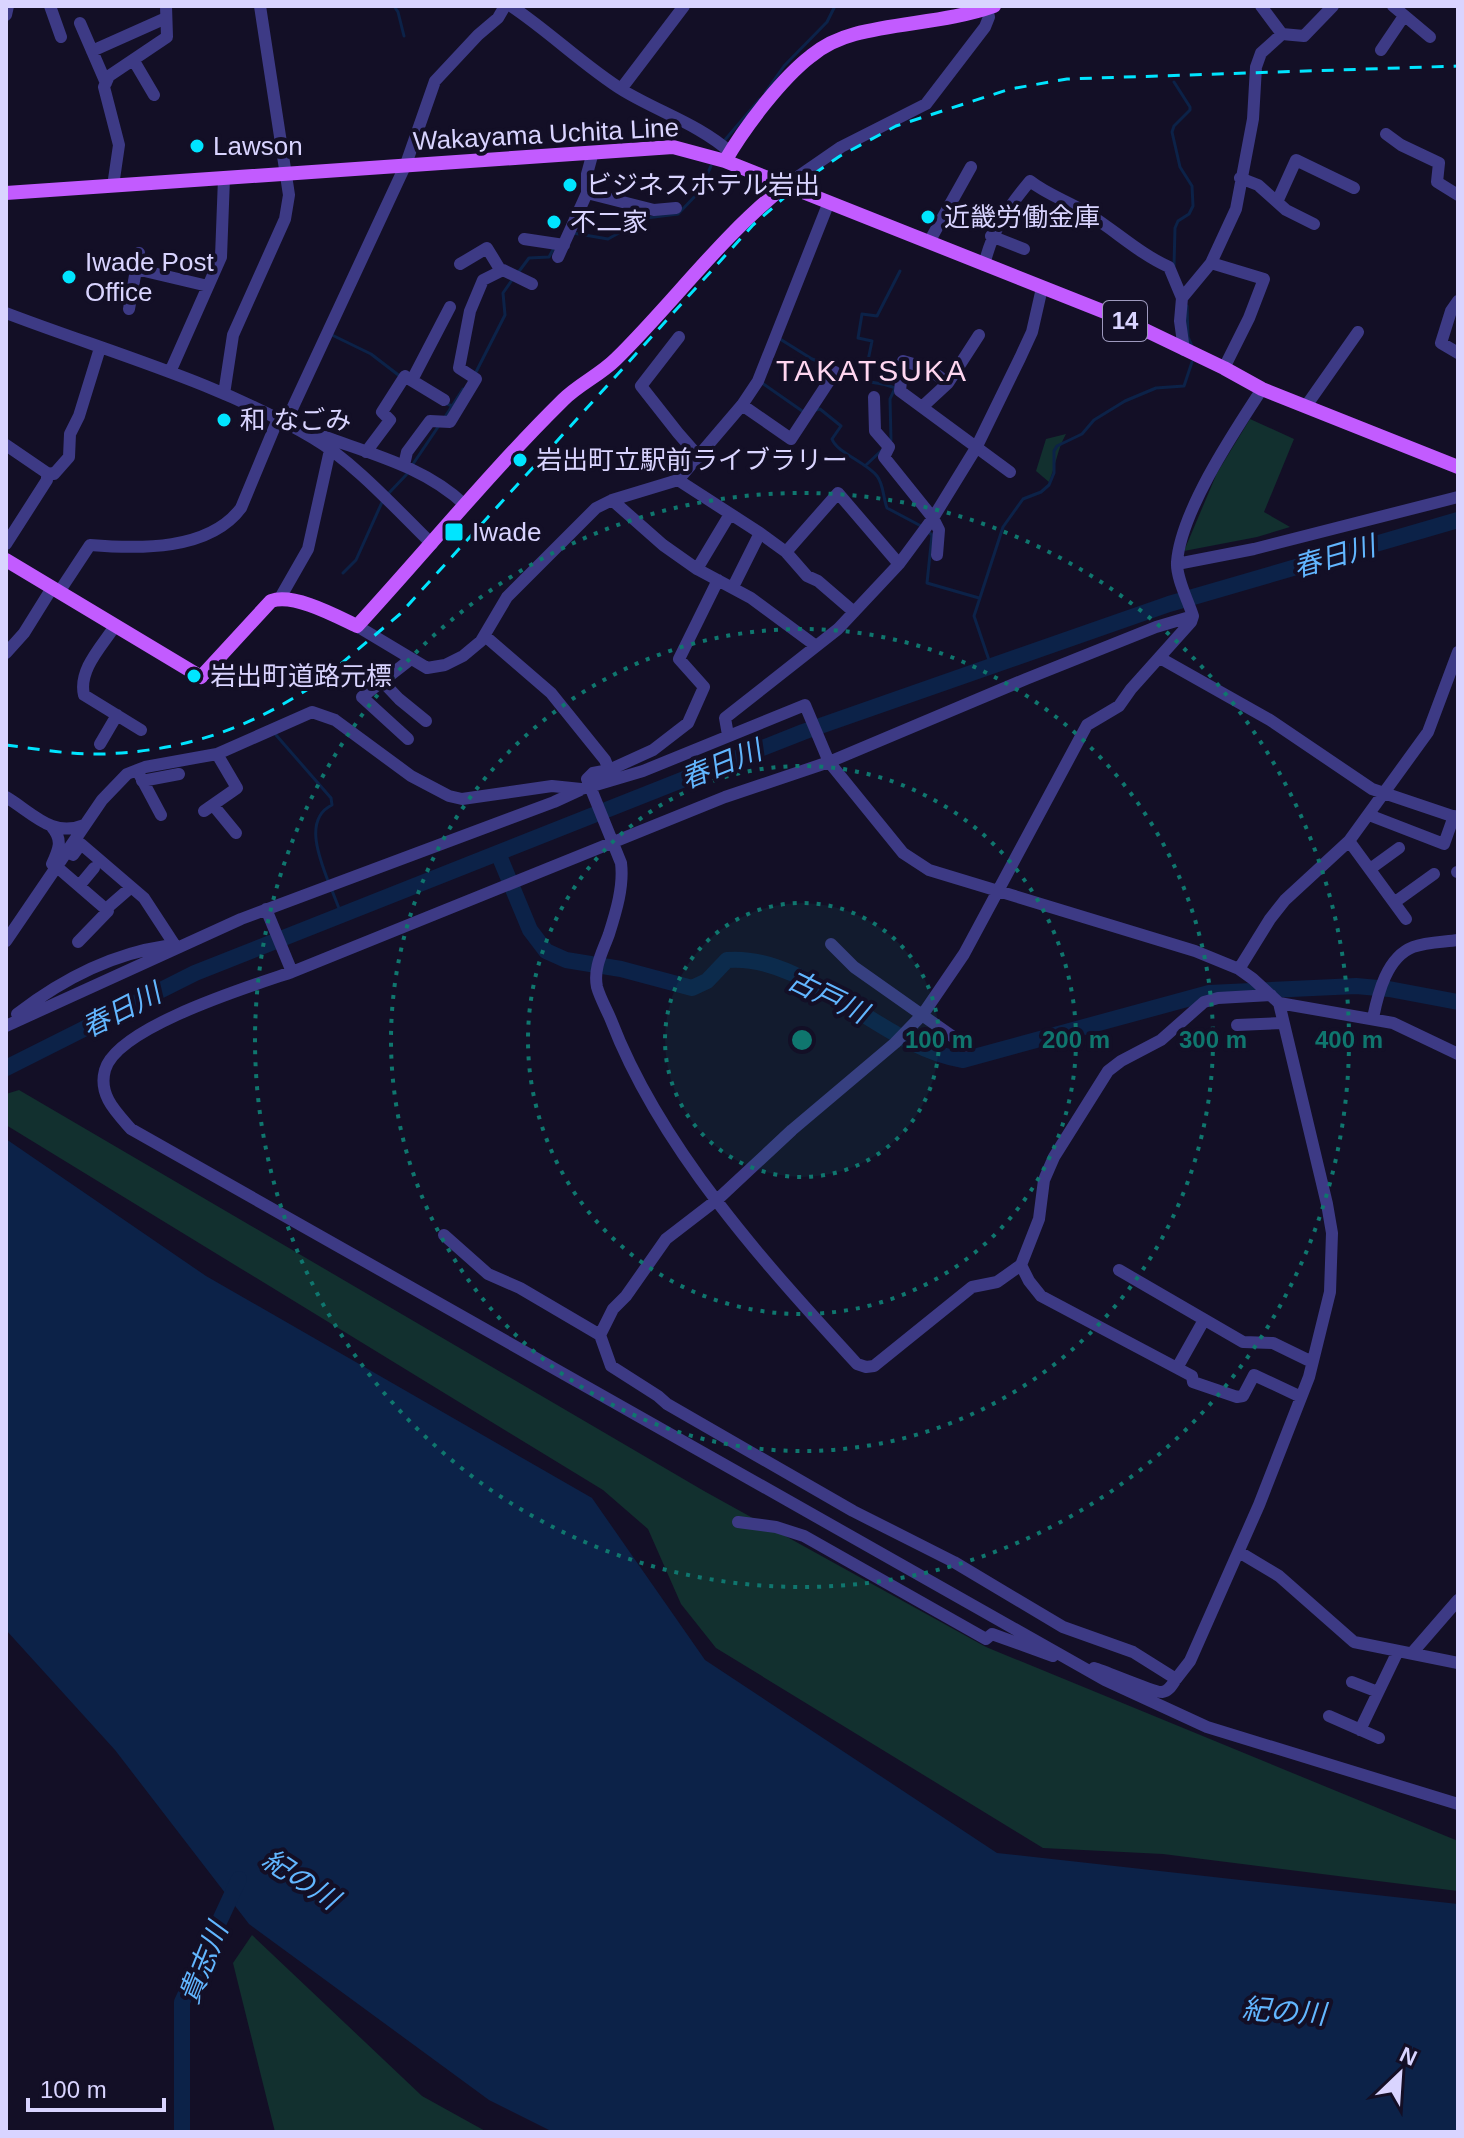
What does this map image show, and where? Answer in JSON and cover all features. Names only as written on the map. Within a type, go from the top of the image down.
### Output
[{"type":"main road","points":[[728,157],[749,125],[783,85],[811,56],[828,45],[853,35],[990,7]]},
{"type":"main road","name":"Wakayama Uchita Line","points":[[6,193],[673,147],[728,157],[786,185],[1120,318],[1262,389],[1458,467]]},
{"type":"main road","points":[[6,560],[201,677],[271,601],[280,598],[316,607],[357,626],[563,400],[614,360],[724,241],[758,207],[786,185]]},
{"type":"street","points":[[6,15],[8,6]]},
{"type":"street","points":[[50,6],[61,37]]},
{"type":"street","points":[[224,394],[233,335],[285,219],[289,195],[260,6]]},
{"type":"street","points":[[6,653],[90,545],[166,544],[202,537],[232,521],[406,164],[435,81],[498,18],[505,6]]},
{"type":"street","points":[[511,6],[621,89],[665,115],[708,133],[728,157]]},
{"type":"street","points":[[621,89],[684,6]]},
{"type":"street","points":[[1261,6],[1282,34]]},
{"type":"street","points":[[1184,350],[1180,321],[1184,294],[1211,263],[1236,209],[1253,119],[1256,67],[1261,53],[1282,34],[1304,36],[1333,6]]},
{"type":"street","points":[[1393,6],[1430,37]]},
{"type":"street","points":[[786,185],[841,147],[926,104],[985,27],[990,7]]},
{"type":"street","points":[[92,51],[166,12],[167,37],[109,76],[104,87],[119,145],[113,186]]},
{"type":"street","points":[[1381,50],[1404,16]]},
{"type":"street","points":[[80,23],[106,83]]},
{"type":"street","points":[[134,61],[154,95]]},
{"type":"street","points":[[1386,134],[1439,163],[1437,182],[1458,195]]},
{"type":"street","points":[[558,257],[587,193],[587,174],[593,152]]},
{"type":"street","points":[[1277,202],[1296,160],[1354,188]]},
{"type":"street","points":[[929,242],[971,167]]},
{"type":"street","points":[[170,372],[221,257],[224,178]]},
{"type":"street","points":[[1240,178],[1258,185],[1286,210],[1314,224]]},
{"type":"street","points":[[984,265],[991,236],[1030,181],[1044,192],[1087,212],[1148,257],[1169,267],[1184,294]]},
{"type":"street","points":[[587,193],[654,210],[676,208]]},
{"type":"street","points":[[357,626],[432,669],[463,656],[485,636],[507,597],[586,516],[612,500],[678,480],[742,405],[758,381],[829,202]]},
{"type":"street","points":[[991,236],[1024,249]]},
{"type":"street","points":[[524,239],[564,245]]},
{"type":"street","points":[[460,264],[487,248],[501,271],[532,284]]},
{"type":"street","points":[[129,309],[139,253]]},
{"type":"street","points":[[1211,263],[1264,279],[1224,368]]},
{"type":"street","points":[[136,269],[208,286]]},
{"type":"street","points":[[404,465],[407,452],[430,421],[450,422],[476,379],[459,368],[470,311],[483,280],[501,271]]},
{"type":"street","points":[[728,735],[725,718],[838,629],[899,564],[933,518],[976,448],[1032,332],[1042,288]]},
{"type":"street","points":[[437,301],[470,311]]},
{"type":"street","points":[[1458,301],[1451,311],[1441,343],[1458,353]]},
{"type":"street","points":[[366,452],[390,420],[382,412],[450,307]]},
{"type":"street","points":[[6,313],[170,372],[224,394],[313,438],[432,544]]},
{"type":"street","points":[[1306,406],[1358,332]]},
{"type":"street","points":[[922,407],[948,383],[979,335]]},
{"type":"street","points":[[679,337],[641,386],[699,457]]},
{"type":"street","points":[[6,445],[47,473],[54,474],[69,457],[70,434],[79,416],[100,348]]},
{"type":"street","points":[[948,383],[927,368],[903,361],[900,391],[1010,472]]},
{"type":"street","points":[[742,405],[791,439],[835,372]]},
{"type":"street","points":[[406,376],[444,400]]},
{"type":"street","points":[[600,1335],[613,1309],[666,1239],[718,1199],[792,1130],[895,1043],[923,1014],[964,954],[1087,725],[1119,706],[1191,622],[1192,612],[1178,568],[1183,537],[1199,494],[1262,389]]},
{"type":"street","points":[[874,397],[875,431],[889,447],[884,457],[933,518],[939,530],[937,555]]},
{"type":"street","points":[[313,438],[325,437],[404,465],[445,486],[465,505]]},
{"type":"street","points":[[280,598],[308,549],[330,450]]},
{"type":"street","points":[[6,544],[47,480],[47,473]]},
{"type":"street","points":[[678,480],[786,552],[807,576],[818,581],[854,612]]},
{"type":"street","points":[[786,552],[838,493],[899,564]]},
{"type":"street","points":[[1178,568],[1458,497]]},
{"type":"street","points":[[612,500],[634,522],[697,569],[733,587],[816,646]]},
{"type":"street","points":[[697,569],[730,514]]},
{"type":"street","points":[[733,587],[760,533]]},
{"type":"street","points":[[718,580],[679,659],[704,687],[688,723],[653,750],[609,770],[593,773],[587,779],[588,790],[621,863],[622,876],[608,937],[600,955],[597,986],[622,1052],[689,1163],[814,1317],[857,1364],[874,1366],[972,1287],[997,1282],[1021,1265],[1039,1219],[1044,1180],[1054,1157],[1108,1071],[1161,1040],[1204,1002],[1218,998],[1275,999],[1373,1018],[1393,1023],[1458,1054]]},
{"type":"street","points":[[1192,612],[612,839],[292,972],[220,996],[124,1043],[113,1053],[105,1069],[103,1085],[110,1105],[131,1129],[1073,1662],[1160,1707],[1207,1727],[1458,1804]]},
{"type":"street","points":[[115,626],[86,670],[81,684],[84,695],[141,730]]},
{"type":"street","points":[[485,636],[551,693],[605,760],[609,770]]},
{"type":"street","points":[[1239,969],[1285,900],[1349,841],[1428,732],[1458,652]]},
{"type":"street","points":[[1160,658],[1270,720],[1343,771],[1383,794],[1456,817],[1444,844],[1369,815]]},
{"type":"street","points":[[408,739],[362,697],[411,659]]},
{"type":"street","points":[[382,681],[426,721]]},
{"type":"street","points":[[6,1025],[175,946],[266,909],[643,771],[805,705],[826,757],[903,853],[929,870],[1195,951],[1239,969],[1275,999],[1327,1204],[1332,1233],[1330,1292],[1301,1397],[1239,1552],[1190,1661],[1171,1687],[1165,1692],[1157,1691],[992,1634],[986,1639],[804,1536],[776,1527],[738,1522]]},
{"type":"street","points":[[6,941],[116,783],[217,754],[312,712],[335,720],[411,776],[449,796],[462,799],[552,786],[588,790]]},
{"type":"street","points":[[100,744],[117,715]]},
{"type":"street","points":[[217,754],[237,788],[209,808],[236,833]]},
{"type":"street","points":[[139,776],[179,774]]},
{"type":"street","points":[[139,776],[161,815]]},
{"type":"street","points":[[6,797],[52,827],[59,835],[60,842],[49,869],[57,870],[106,909]]},
{"type":"street","points":[[52,827],[68,832],[84,825]]},
{"type":"street","points":[[1349,841],[1406,919]]},
{"type":"street","points":[[57,870],[81,844],[144,898],[175,946]]},
{"type":"street","points":[[1370,869],[1399,848]]},
{"type":"street","points":[[79,886],[94,868]]},
{"type":"street","points":[[1395,902],[1434,874]]},
{"type":"street","points":[[78,942],[108,911],[106,909],[129,889]]},
{"type":"street","points":[[266,909],[292,972]]},
{"type":"street","points":[[1373,1018],[1385,978],[1401,954],[1414,947],[1458,940]]},
{"type":"street","points":[[831,944],[854,967],[966,1046]]},
{"type":"street","points":[[1237,1025],[1282,1023]]},
{"type":"street","points":[[444,1235],[488,1274],[520,1288],[600,1335],[611,1366],[667,1404],[853,1511],[954,1562],[1063,1627],[1133,1652],[1176,1679]]},
{"type":"street","points":[[1021,1265],[1041,1296],[1192,1376],[1193,1382],[1237,1397],[1243,1396],[1254,1375],[1301,1397]]},
{"type":"street","points":[[1119,1270],[1243,1342],[1273,1343],[1312,1362]]},
{"type":"street","points":[[1177,1368],[1204,1320]]},
{"type":"street","points":[[1239,1552],[1279,1576],[1354,1642],[1458,1663]]},
{"type":"street","points":[[1412,1653],[1458,1600]]},
{"type":"street","points":[[1360,1730],[1398,1651]]},
{"type":"street","points":[[1352,1682],[1378,1692]]},
{"type":"street","points":[[1329,1716],[1379,1738]]},
{"type":"green space","points":[[1250,419],[1294,439],[1264,512],[1290,527],[1257,537],[1184,551],[1217,473]]},
{"type":"green space","points":[[1066,434],[1049,482],[1036,471],[1046,439]]},
{"type":"green space","points":[[19,1090],[704,1491],[986,1647],[1458,1841],[1458,1891],[1163,1854],[1043,1848],[716,1648],[681,1604],[648,1529],[603,1490],[6,1125],[6,1094]]},
{"type":"green space","points":[[252,1935],[422,2096],[487,2132],[275,2132],[233,1963]]},
{"type":"water","name":"紀の川","points":[[6,1139],[206,1276],[592,1498],[705,1660],[997,1853],[1458,1904],[1458,2132],[553,2132],[489,2100],[249,1924],[115,1750],[6,1630]]},
{"type":"waterway","points":[[394,6],[404,36]]},
{"type":"waterway","points":[[765,93],[784,66],[827,22],[835,6]]},
{"type":"waterway","points":[[1174,82],[1190,107],[1172,132],[1180,167],[1192,186],[1193,206],[1175,228],[1174,266]]},
{"type":"waterway","points":[[724,141],[760,99]]},
{"type":"waterway","points":[[573,233],[608,239],[646,218],[678,214],[699,192],[711,166]]},
{"type":"waterway","points":[[517,274],[529,258],[549,257],[555,246]]},
{"type":"waterway","points":[[864,380],[872,341],[858,338],[862,314],[877,316],[900,271]]},
{"type":"waterway","points":[[475,374],[505,315],[503,293],[512,280]]},
{"type":"waterway","points":[[1187,306],[1188,337],[1192,346]]},
{"type":"waterway","points":[[332,335],[371,354],[401,377]]},
{"type":"waterway","points":[[780,339],[812,359],[833,367]]},
{"type":"waterway","points":[[991,666],[974,616],[1003,527],[1023,499],[1049,485],[1054,473],[1054,451],[1057,446],[1082,434],[1094,420],[1125,401],[1156,388],[1184,386],[1192,362]]},
{"type":"waterway","points":[[840,371],[852,378],[895,388],[890,399],[889,443]]},
{"type":"waterway","points":[[762,383],[805,413]]},
{"type":"waterway","points":[[452,406],[463,389]]},
{"type":"waterway","points":[[445,403],[452,406],[445,417]]},
{"type":"waterway","points":[[816,410],[820,409],[841,426],[832,439],[840,449],[877,476],[887,508],[921,526]]},
{"type":"waterway","points":[[411,467],[438,427]]},
{"type":"waterway","points":[[866,465],[881,451]]},
{"type":"waterway","points":[[388,494],[407,474]]},
{"type":"waterway","points":[[343,573],[356,560],[383,500]]},
{"type":"waterway","name":"春日川","points":[[6,1068],[195,973],[803,732],[1169,604],[1458,520]]},
{"type":"waterway","points":[[927,531],[932,535],[927,583],[979,598]]},
{"type":"waterway","points":[[276,735],[331,798],[332,805],[323,811],[316,829],[318,851],[328,881]]},
{"type":"waterway","name":"古戸川","points":[[498,853],[530,930],[546,951],[566,960],[621,969],[692,988],[707,981],[727,960],[757,962],[816,985],[933,1052],[963,1060],[1209,993],[1356,986],[1458,1002]]},
{"type":"waterway","points":[[331,888],[342,916]]},
{"type":"waterway","name":"貴志川","points":[[182,2132],[182,2002],[239,1879]]},
{"type":"railway","points":[[324,678],[400,614],[753,225],[802,182],[840,156],[896,126],[1010,89],[1067,79],[1458,66]]},
{"type":"railway","points":[[6,745],[92,754],[167,747],[224,732],[251,720],[332,673]]},
{"type":"place","name":"Lawson","points":[[197,146]]},
{"type":"place","name":"ビジネスホテル岩出","points":[[570,185]]},
{"type":"place","name":"近畿労働金庫","points":[[928,217]]},
{"type":"place","name":"不二家","points":[[554,222]]},
{"type":"place","name":"Iwade Post Office","points":[[69,277]]},
{"type":"place","name":"和 なごみ","points":[[224,420]]},
{"type":"place","name":"岩出町立駅前ライブラリー","points":[[520,460]]},
{"type":"place","name":"Iwade","points":[[454,532]]},
{"type":"place","name":"岩出町道路元標","points":[[194,676]]},
{"type":"district","name":"TAKATSUKA","points":[[872,371]]}]
